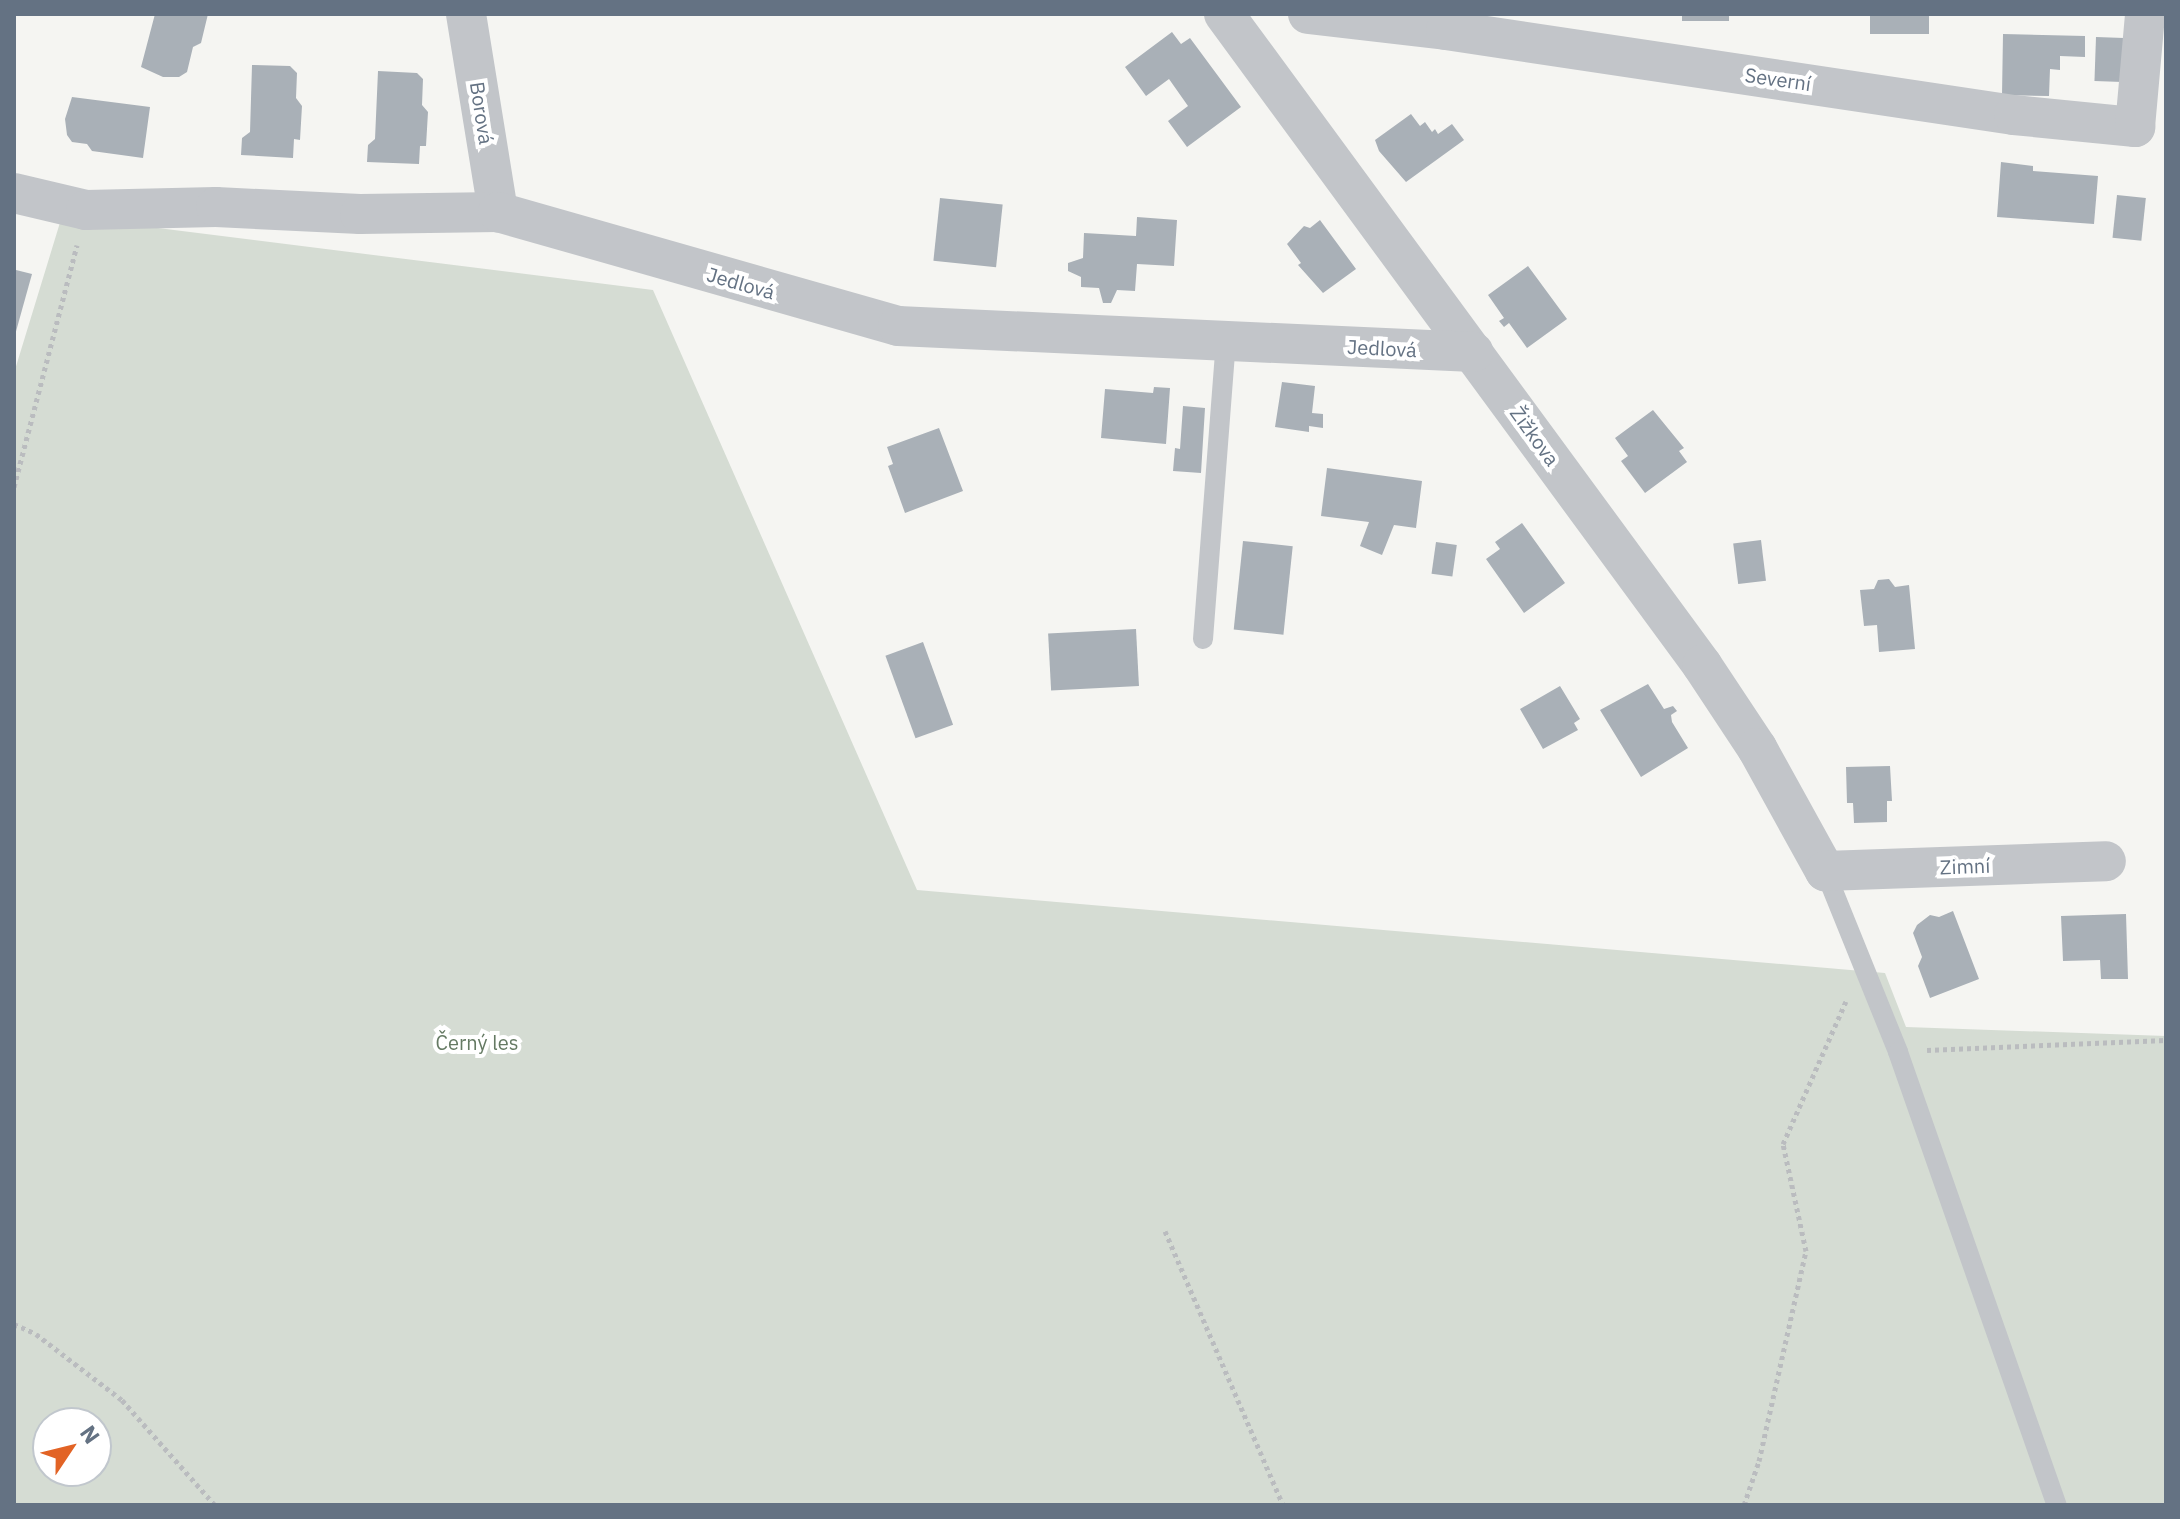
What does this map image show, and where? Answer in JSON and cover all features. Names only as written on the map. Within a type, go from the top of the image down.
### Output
[{"type":"street","name":"Borová","points":[[466,14],[498,212]]},
{"type":"street","name":"Žižkova","points":[[1224,14],[1702,665],[1757,748],[1825,871]]},
{"type":"street","name":"Severní","points":[[1308,14],[1446,30],[1901,95],[2014,115],[2135,127],[2145,14]]},
{"type":"street","name":"Jedlová","points":[[14,193],[86,210],[216,207],[360,214],[498,212],[898,326],[1473,352]]},
{"type":"street","name":"Zimní","points":[[1825,871],[2106,861]]},
{"type":"lane","points":[[1203,639],[1226,340]]},
{"type":"lane","points":[[1825,871],[1898,1052],[2057,1505]]},
{"type":"path","points":[[14,487],[86,210]]},
{"type":"path","points":[[1744,1505],[1759,1461],[1806,1251],[1783,1144],[1863,964]]},
{"type":"path","points":[[1898,1052],[2166,1040]]},
{"type":"path","points":[[1165,1231],[1283,1505]]},
{"type":"path","points":[[14,1324],[36,1334],[122,1400],[215,1505]]},
{"type":"green space","name":"Černý les","points":[[62,216],[653,290],[917,890],[1885,973],[1906,1027],[2166,1036],[2166,1505],[14,1505],[14,373]]},
{"type":"building","points":[[155,14],[208,14],[201,43],[193,47],[187,72],[179,77],[163,77],[141,67]]},
{"type":"building","points":[[1682,14],[1729,14],[1729,21],[1682,21]]},
{"type":"building","points":[[1870,14],[1929,14],[1929,34],[1870,34]]},
{"type":"building","points":[[1172,32],[1181,44],[1190,38],[1241,107],[1187,147],[1168,121],[1188,106],[1169,79],[1146,96],[1125,67]]},
{"type":"building","points":[[2003,34],[2085,36],[2085,57],[2060,56],[2060,70],[2050,69],[2049,96],[2002,95]]},
{"type":"building","points":[[2096,37],[2124,38],[2122,82],[2094,81]]},
{"type":"building","points":[[252,65],[290,66],[297,73],[296,98],[302,106],[300,140],[294,139],[293,158],[241,155],[242,138],[250,132]]},
{"type":"building","points":[[378,71],[417,73],[423,79],[422,105],[428,112],[426,146],[420,146],[419,164],[367,162],[368,145],[375,139]]},
{"type":"building","points":[[72,97],[150,107],[143,158],[92,151],[87,144],[72,142],[67,135],[65,119]]},
{"type":"building","points":[[1411,114],[1420,126],[1425,122],[1432,132],[1435,129],[1438,134],[1452,124],[1464,140],[1406,182],[1379,151],[1375,140]]},
{"type":"building","points":[[2001,162],[2033,166],[2033,171],[2098,176],[2094,224],[1997,217]]},
{"type":"building","points":[[2117,195],[2146,198],[2141,241],[2113,238]]},
{"type":"building","points":[[940,198],[1003,205],[996,267],[933,261]]},
{"type":"building","points":[[1137,217],[1177,220],[1174,266],[1137,264],[1135,291],[1117,290],[1111,303],[1103,303],[1099,288],[1081,287],[1081,277],[1068,271],[1068,263],[1083,258],[1084,233],[1136,236]]},
{"type":"building","points":[[1320,220],[1356,269],[1323,293],[1298,265],[1301,263],[1287,244],[1304,226],[1310,228]]},
{"type":"building","points":[[1528,266],[1567,319],[1527,348],[1509,323],[1504,327],[1499,321],[1504,318],[1488,295]]},
{"type":"building","points":[[16,270],[32,274],[15,335],[14,276]]},
{"type":"building","points":[[1282,382],[1315,386],[1312,413],[1323,414],[1323,428],[1309,426],[1309,432],[1275,427]]},
{"type":"building","points":[[1154,387],[1170,388],[1166,444],[1101,438],[1105,389],[1153,393]]},
{"type":"building","points":[[1183,406],[1205,408],[1201,473],[1173,471],[1175,448],[1180,449]]},
{"type":"building","points":[[1653,410],[1684,448],[1679,451],[1687,462],[1645,493],[1621,461],[1628,456],[1615,438]]},
{"type":"building","points":[[939,428],[963,491],[905,513],[888,466],[893,464],[887,447]]},
{"type":"building","points":[[1327,468],[1422,481],[1416,528],[1394,525],[1382,555],[1360,546],[1369,522],[1321,516]]},
{"type":"building","points":[[1522,523],[1565,583],[1524,613],[1486,559],[1500,549],[1495,542]]},
{"type":"building","points":[[1761,540],[1766,581],[1738,584],[1733,543]]},
{"type":"building","points":[[1243,541],[1293,546],[1283,635],[1234,630]]},
{"type":"building","points":[[1436,542],[1457,545],[1452,577],[1432,574]]},
{"type":"building","points":[[1889,579],[1895,587],[1909,585],[1915,649],[1879,652],[1877,625],[1864,626],[1860,590],[1874,589],[1878,580]]},
{"type":"building","points":[[1136,629],[1139,686],[1051,691],[1048,634]]},
{"type":"building","points":[[923,642],[953,725],[916,738],[885,656]]},
{"type":"building","points":[[1648,684],[1664,709],[1673,706],[1677,711],[1671,715],[1672,722],[1688,748],[1641,777],[1600,710]]},
{"type":"building","points":[[1560,686],[1580,719],[1574,723],[1578,730],[1543,749],[1520,709]]},
{"type":"building","points":[[1890,766],[1892,801],[1887,801],[1887,822],[1854,823],[1853,803],[1847,803],[1846,767]]},
{"type":"building","points":[[1953,911],[1979,979],[1930,998],[1918,966],[1922,957],[1913,933],[1917,925],[1930,915],[1939,917]]},
{"type":"building","points":[[2126,914],[2128,979],[2101,979],[2100,960],[2063,961],[2061,916]]}]
